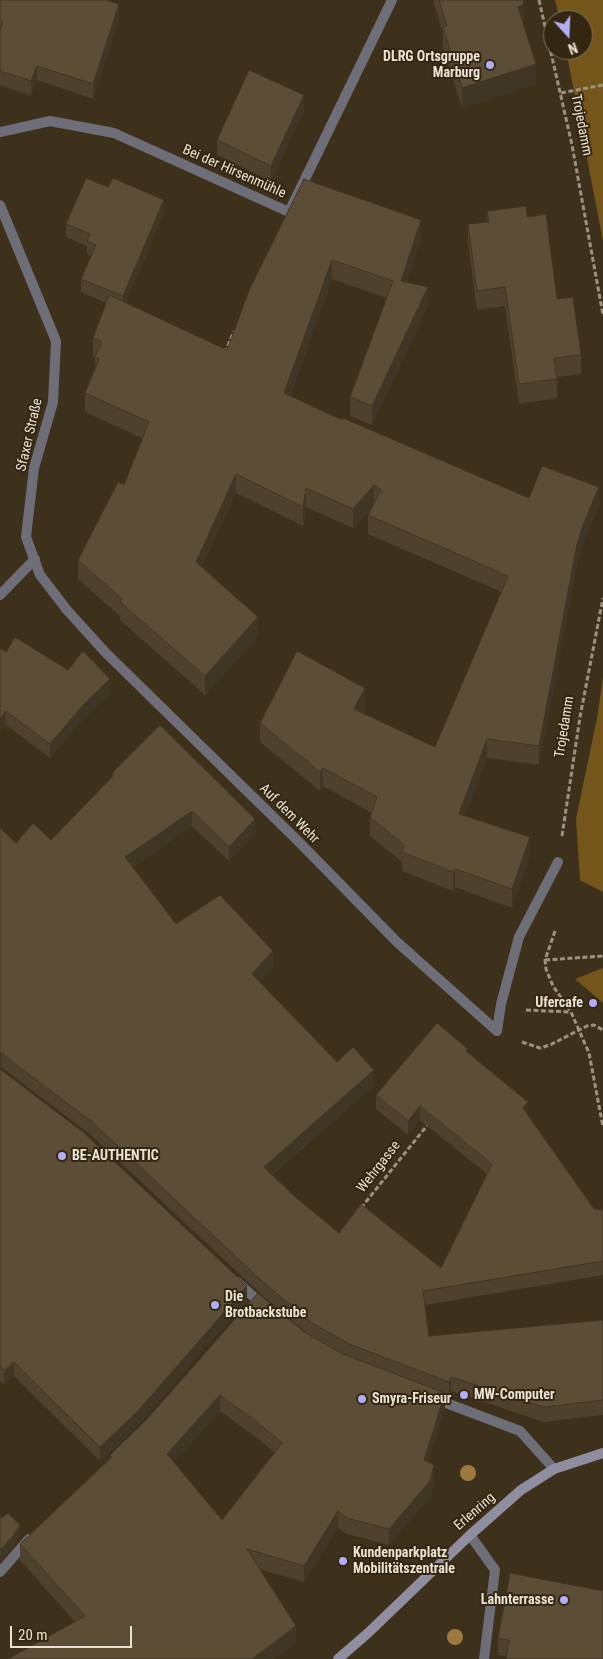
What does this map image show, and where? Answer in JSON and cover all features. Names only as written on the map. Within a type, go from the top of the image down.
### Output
[{"type":"main road","name":"Erlenring","points":[[338,1659],[368,1633],[470,1534],[521,1490],[554,1469],[603,1452]]},
{"type":"street","name":"Bei der Hirsenmühle","points":[[0,132],[50,121],[114,133],[289,212],[392,0]]},
{"type":"street","name":"Sfaxer Straße","points":[[0,205],[56,341],[53,402],[34,468],[26,537],[40,575],[67,610]]},
{"type":"street","points":[[0,595],[35,559]]},
{"type":"street","name":"Auf dem Wehr","points":[[67,610],[105,652],[299,842],[397,942],[498,1031]]},
{"type":"street","points":[[498,1031],[501,1004],[519,937],[558,862]]},
{"type":"street","points":[[228,1274],[254,1304],[269,1311]]},
{"type":"street","points":[[419,1392],[520,1431],[554,1469]]},
{"type":"street","points":[[0,1572],[35,1532]]},
{"type":"street","points":[[470,1534],[495,1570],[484,1659]]},
{"type":"path","name":"Trojedamm","points":[[539,0],[561,93],[603,315]]},
{"type":"path","points":[[561,93],[603,84]]},
{"type":"path","points":[[224,359],[238,324]]},
{"type":"path","name":"Trojedamm","points":[[558,862],[580,717],[603,598]]},
{"type":"path","points":[[557,926],[545,960],[546,969],[553,986],[571,1012],[589,1053],[603,1127]]},
{"type":"path","points":[[545,960],[603,956]]},
{"type":"path","points":[[523,1010],[571,1012]]},
{"type":"path","points":[[498,1031],[532,1047],[540,1048],[550,1045],[586,1026],[594,1025],[603,1030]]},
{"type":"path","name":"Wehrgasse","points":[[357,1214],[434,1117]]},
{"type":"shaded area","points":[[555,0],[603,0],[603,241],[568,60],[593,60],[593,10],[558,10]]},
{"type":"shaded area","points":[[603,677],[603,892],[580,880],[576,819],[597,718]]},
{"type":"shaded area","points":[[603,968],[603,1003],[575,979]]},
{"type":"building","points":[[0,0],[106,0],[119,4],[93,84],[37,66],[31,81],[0,71],[0,30],[3,21],[0,21]]},
{"type":"building","name":"DLRG Ortsgruppe Marburg","points":[[439,0],[523,0],[524,4],[518,7],[536,64],[462,88],[443,27],[447,26]]},
{"type":"building","points":[[249,70],[304,95],[271,166],[217,140]]},
{"type":"building","points":[[86,178],[108,187],[113,178],[164,200],[123,296],[81,279],[96,245],[87,241],[90,234],[66,224]]},
{"type":"building","points":[[304,179],[421,220],[401,281],[428,287],[372,406],[350,397],[393,281],[332,260],[284,393],[342,420],[343,418],[529,498],[542,466],[599,487],[577,544],[539,746],[487,739],[459,814],[530,837],[512,889],[455,869],[453,872],[402,852],[404,845],[370,817],[377,797],[323,768],[320,772],[260,723],[297,651],[365,688],[354,709],[435,747],[508,576],[368,515],[381,490],[374,485],[353,509],[306,488],[303,507],[236,474],[196,562],[258,617],[205,676],[120,602],[122,599],[78,560],[118,482],[124,485],[149,422],[85,393],[99,359],[95,357],[102,342],[93,338],[109,295],[227,350],[250,288]]},
{"type":"building","points":[[526,206],[527,217],[546,214],[557,299],[573,297],[581,355],[554,358],[557,379],[519,384],[505,287],[477,291],[468,224],[489,222],[487,211]]},
{"type":"building","points":[[15,637],[68,670],[83,651],[110,679],[84,704],[50,744],[6,711],[0,719],[0,648],[6,652]]},
{"type":"building","points":[[160,725],[255,819],[229,847],[192,811],[125,857],[176,924],[220,895],[273,951],[252,974],[337,1062],[353,1047],[374,1070],[264,1167],[293,1195],[339,1233],[361,1204],[441,1268],[492,1164],[420,1106],[408,1121],[376,1095],[437,1023],[468,1049],[466,1051],[528,1102],[523,1108],[594,1209],[603,1210],[603,1261],[423,1291],[429,1336],[603,1320],[603,1400],[544,1407],[451,1377],[449,1382],[349,1344],[312,1323],[262,1281],[92,1122],[0,1054],[0,828],[16,843],[33,823],[51,840],[114,775],[112,773]]},
{"type":"building","points":[[0,1069],[83,1132],[247,1286],[137,1412],[100,1447],[14,1362],[4,1371],[0,1366]]},
{"type":"building","points":[[258,1293],[304,1332],[343,1354],[445,1393],[424,1460],[434,1465],[430,1481],[389,1529],[347,1518],[338,1511],[304,1566],[247,1549],[296,1626],[252,1659],[8,1659],[85,1616],[20,1544],[112,1457],[110,1455],[147,1419]],"holes":[[[220,1395],[282,1443],[222,1520],[167,1454]]]},
{"type":"building","points":[[8,1513],[20,1525],[15,1534],[0,1550],[0,1516],[2,1518]]},
{"type":"building","points":[[510,1573],[603,1591],[603,1659],[506,1659],[509,1640],[498,1638]]},
{"type":"place","name":"DLRG Ortsgruppe Marburg","points":[[490,65]]},
{"type":"place","name":"Ufercafe","points":[[593,1003]]},
{"type":"place","name":"BE-AUTHENTIC","points":[[62,1156]]},
{"type":"place","name":"Die Brotbackstube","points":[[215,1305]]},
{"type":"place","name":"MW-Computer","points":[[464,1395]]},
{"type":"place","name":"Smyra-Friseur","points":[[362,1399]]},
{"type":"place","name":"Kundenparkplatz Mobilitätszentrale","points":[[343,1561]]},
{"type":"place","name":"Lahnterrasse","points":[[564,1600]]}]
